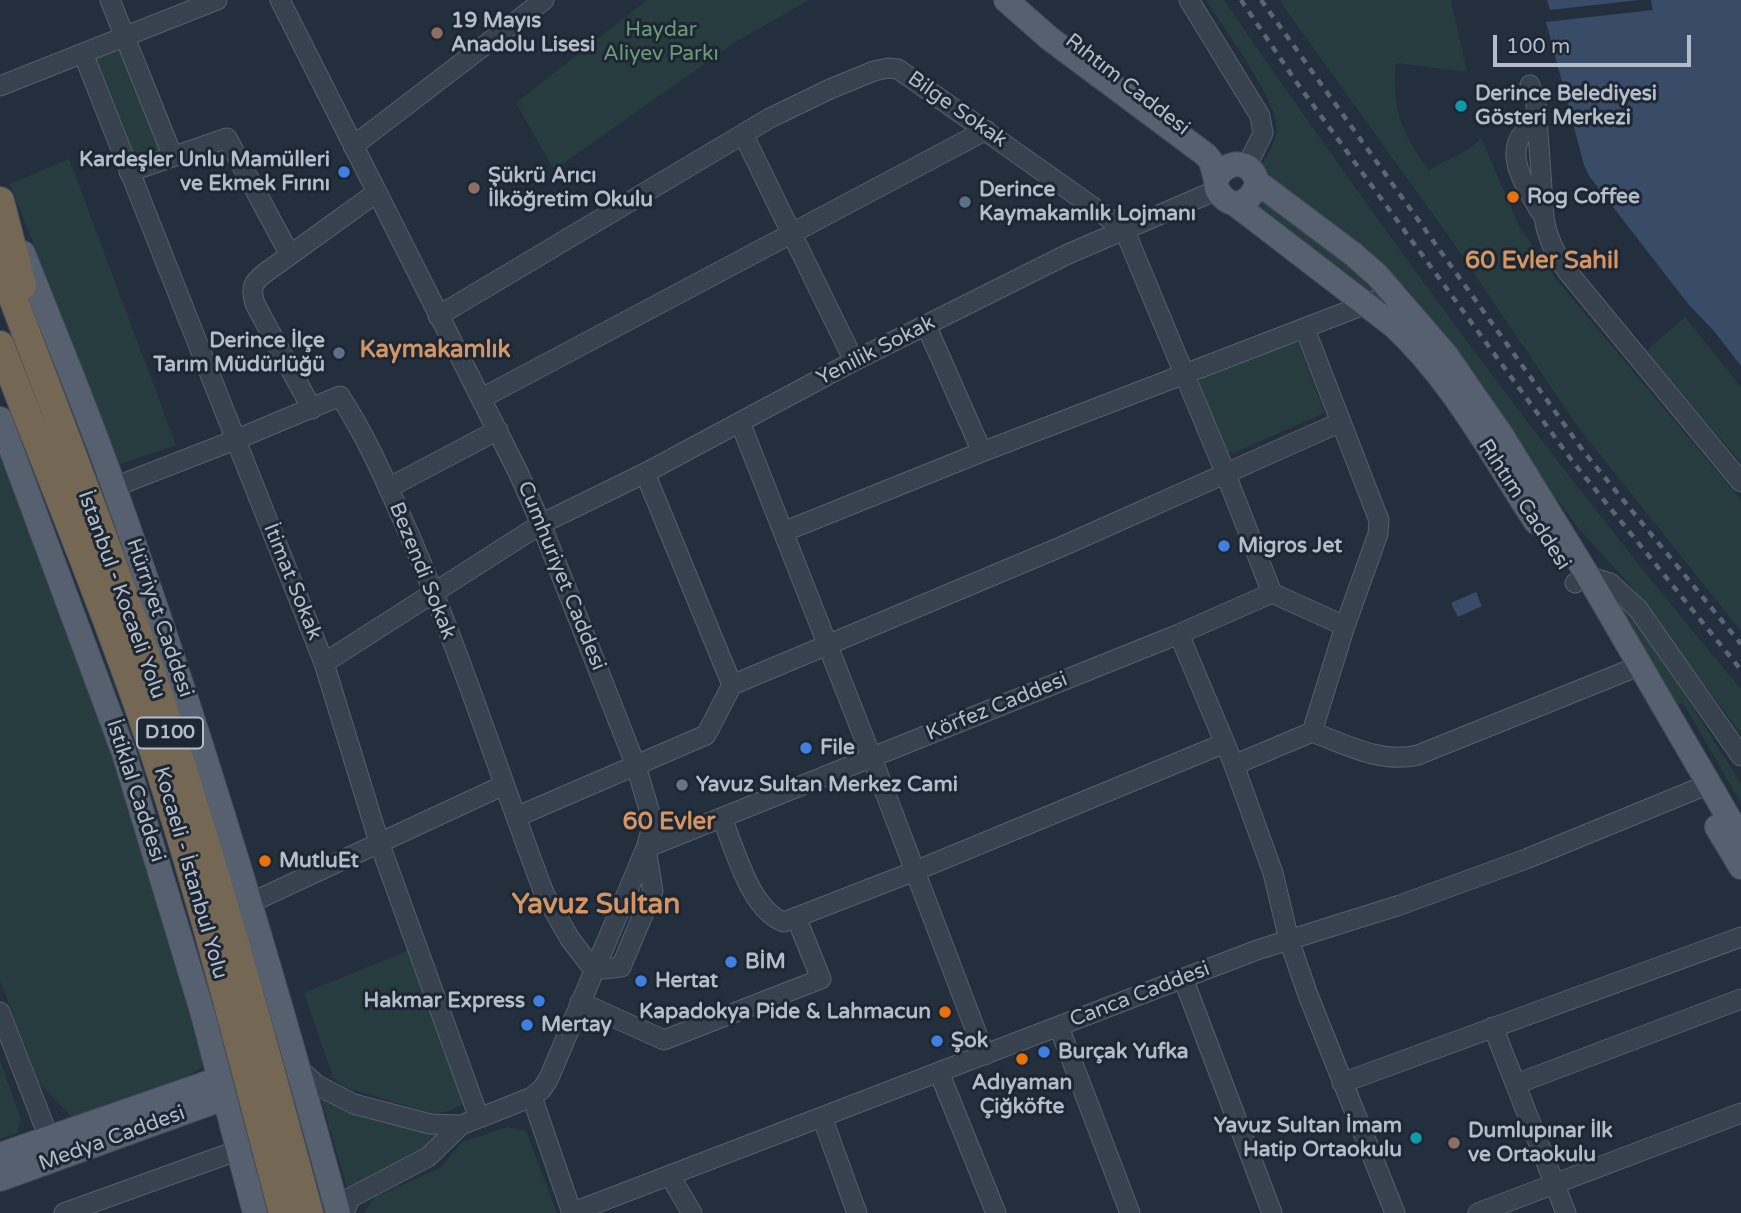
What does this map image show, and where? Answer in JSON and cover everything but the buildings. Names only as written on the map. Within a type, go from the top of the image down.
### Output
[{"type":"highway","points":[[0,201],[46,387]]},
{"type":"highway","name":"İstanbul - Kocaeli Yolu","points":[[0,264],[145,655],[197,816],[260,1029],[310,1213]]},
{"type":"highway","name":"Kocaeli - İstanbul Yolu","points":[[0,345],[124,666],[169,798],[202,910],[283,1213]]},
{"type":"highway","points":[[0,366],[40,450]]},
{"type":"main road","name":"Rıhtım Caddesi","points":[[1006,0],[1049,38],[1200,151],[1366,304],[1417,347],[1439,374],[1582,580]]},
{"type":"main road","name":"Rıhtım Caddesi","points":[[1025,0],[1068,38],[1206,147],[1234,181],[1353,254],[1388,286],[1433,339],[1503,436],[1632,669],[1702,788],[1741,867]]},
{"type":"main road","name":"Hürriyet Caddesi","points":[[0,194],[114,487],[195,723],[298,1068],[338,1213]]},
{"type":"main road","name":"İstiklal Caddesi","points":[[0,419],[124,753],[198,998],[255,1213]]},
{"type":"main road","name":"Rıhtım Caddesi","points":[[1702,788],[1741,839]]},
{"type":"main road","name":"Medya Caddesi","points":[[0,1179],[53,1148],[222,1089]]},
{"type":"main road","name":"Medya Caddesi","points":[[0,1155],[53,1148]]},
{"type":"street","points":[[110,0],[173,157]]},
{"type":"street","points":[[0,86],[217,0]]},
{"type":"street","name":"Cumhuriyet Caddesi","points":[[280,0],[498,430],[541,524],[636,765],[653,823],[646,848],[549,1078],[542,1089],[532,1097]]},
{"type":"street","points":[[353,146],[519,8],[544,0]]},
{"type":"street","points":[[1189,0],[1260,116],[1263,133],[1234,181]]},
{"type":"street","name":"İtimat Sokak","points":[[83,53],[324,663],[470,1121]]},
{"type":"street","name":"Bilge Sokak","points":[[438,316],[789,108],[830,89],[888,68],[909,74],[1124,229]]},
{"type":"street","points":[[1530,85],[1536,103],[1544,217],[1549,242],[1567,271],[1741,482]]},
{"type":"street","points":[[482,398],[986,130]]},
{"type":"street","points":[[743,134],[854,361]]},
{"type":"street","points":[[129,172],[227,138],[290,254]]},
{"type":"street","name":"Yenilik Sokak","points":[[324,663],[541,524],[645,473],[854,361],[1124,229],[1234,181]]},
{"type":"street","points":[[312,409],[254,304],[252,288],[257,279],[376,193]]},
{"type":"street","points":[[1544,217],[1557,246],[1741,467]]},
{"type":"street","points":[[1124,229],[1272,593],[1345,626]]},
{"type":"street","points":[[783,532],[1366,304],[1383,295],[1388,286]]},
{"type":"street","points":[[926,326],[982,452]]},
{"type":"street","points":[[1305,328],[1376,510],[1380,527],[1312,732]]},
{"type":"street","name":"Bezendi Sokak","points":[[114,487],[340,396],[388,488],[434,592],[503,785],[552,909],[570,939],[594,970]]},
{"type":"street","points":[[740,422],[985,1055]]},
{"type":"street","points":[[516,817],[706,735],[732,685],[1063,546],[1341,422]]},
{"type":"street","points":[[388,488],[498,430]]},
{"type":"street","points":[[645,473],[732,685]]},
{"type":"street","name":"Rıhtım Caddesi","points":[[1582,580],[1610,583],[1638,609],[1741,756]]},
{"type":"street","name":"Körfez Caddesi","points":[[646,848],[1179,634],[1272,593]]},
{"type":"street","points":[[1179,634],[1234,765],[1273,873],[1289,940],[1342,1083],[1395,1213]]},
{"type":"street","points":[[1234,765],[1312,732],[1377,756],[1405,759],[1632,669]]},
{"type":"street","points":[[722,818],[756,898],[784,922],[1225,743]]},
{"type":"street","points":[[250,904],[503,785]]},
{"type":"street","name":"Canca Caddesi","points":[[572,1213],[1183,978],[1451,887],[1702,788]]},
{"type":"street","points":[[580,1002],[664,1040],[821,979],[796,917]]},
{"type":"street","points":[[1342,1083],[1741,937]]},
{"type":"street","points":[[1183,978],[1272,1213]]},
{"type":"street","points":[[1516,1084],[1741,999]]},
{"type":"street","points":[[0,1012],[53,1148]]},
{"type":"street","points":[[1059,1027],[1130,1213]]},
{"type":"street","points":[[1493,1027],[1566,1213]]},
{"type":"street","points":[[298,1068],[317,1085],[354,1104],[430,1124],[470,1121],[532,1097],[572,1213]]},
{"type":"street","points":[[939,1072],[996,1213]]},
{"type":"street","points":[[1478,1213],[1741,1113]]},
{"type":"street","points":[[822,1117],[857,1213]]},
{"type":"street","points":[[344,1213],[350,1198],[428,1157],[470,1121]]},
{"type":"street","points":[[64,1213],[110,1205],[239,1150]]},
{"type":"street","points":[[670,1176],[692,1213]]},
{"type":"green space","name":"Haydar Aliyev Parkı","points":[[647,0],[809,0],[740,39],[554,170],[516,103]]},
{"type":"green space","points":[[1206,0],[1224,0],[1474,351],[1605,522],[1741,689],[1741,734],[1633,588],[1580,530],[1552,493],[1486,389],[1409,291],[1382,264],[1267,175],[1262,164],[1275,138],[1275,117],[1260,83]]},
{"type":"green space","points":[[1279,0],[1451,0],[1467,72],[1396,63],[1395,94],[1405,133],[1429,170],[1472,147],[1481,138],[1520,228],[1559,283],[1741,500],[1741,631],[1578,427],[1452,241]]},
{"type":"green space","points":[[123,49],[162,151],[134,162],[95,59]]},
{"type":"green space","points":[[69,159],[176,445],[120,464],[10,184]]},
{"type":"green space","points":[[1264,196],[1381,289],[1370,293],[1253,206]]},
{"type":"green space","points":[[1685,317],[1741,387],[1741,463],[1646,351]]},
{"type":"green space","points":[[1291,341],[1299,344],[1325,413],[1233,453],[1227,451],[1199,382],[1203,377]]},
{"type":"green space","points":[[0,450],[120,775],[204,1066],[162,1092],[73,1118],[38,1082],[0,980]]},
{"type":"green space","points":[[1612,593],[1637,620],[1741,783],[1741,803],[1683,703],[1676,706]]},
{"type":"green space","points":[[417,947],[472,1100],[449,1111],[433,1114],[344,1087],[333,1077],[304,993]]},
{"type":"green space","points":[[0,1061],[21,1119],[17,1133],[0,1139]]},
{"type":"green space","points":[[317,1085],[461,1125],[350,1198]]},
{"type":"green space","points":[[508,1127],[526,1131],[557,1213],[364,1213],[375,1197],[440,1168],[462,1142]]},
{"type":"water","points":[[1547,0],[1639,0],[1550,10]]},
{"type":"water","points":[[1651,0],[1741,0],[1741,366],[1714,331],[1689,305],[1589,176],[1546,22],[1653,10]]},
{"type":"water","points":[[1476,592],[1482,606],[1458,617],[1451,603]]},
{"type":"railway","points":[[1241,0],[1297,83],[1573,462],[1741,670]]},
{"type":"railway","points":[[1261,0],[1584,452],[1741,644]]},
{"type":"place","name":"19 Mayıs Anadolu Lisesi","points":[[437,33]]},
{"type":"place","name":"Derince Belediyesi Gösteri Merkezi","points":[[1461,106]]},
{"type":"place","name":"Kardeşler Unlu Mamülleri ve Ekmek Fırını","points":[[344,172]]},
{"type":"place","name":"Şükrü Arıcı İlköğretim Okulu","points":[[474,188]]},
{"type":"place","name":"Rog Coffee","points":[[1513,197]]},
{"type":"place","name":"Derince Kaymakamlık Lojmanı","points":[[965,202]]},
{"type":"place","name":"Derince İlçe Tarım Müdürlüğü","points":[[339,353]]},
{"type":"place","name":"Migros Jet","points":[[1224,546]]},
{"type":"place","name":"File","points":[[806,748]]},
{"type":"place","name":"Yavuz Sultan Merkez Cami","points":[[682,785]]},
{"type":"place","name":"MutluEt","points":[[265,861]]},
{"type":"place","name":"BİM","points":[[731,962]]},
{"type":"place","name":"Hertat","points":[[641,981]]},
{"type":"place","name":"Hakmar Express","points":[[539,1001]]},
{"type":"place","name":"Kapadokya Pide & Lahmacun","points":[[945,1012]]},
{"type":"place","name":"Mertay","points":[[527,1025]]},
{"type":"place","name":"Şok","points":[[937,1041]]},
{"type":"place","name":"Burçak Yufka","points":[[1044,1052]]},
{"type":"place","name":"Adıyaman Çiğköfte","points":[[1022,1059]]},
{"type":"place","name":"Yavuz Sultan İmam Hatip Ortaokulu","points":[[1416,1138]]},
{"type":"place","name":"Dumlupınar İlk ve Ortaokulu","points":[[1454,1143]]},
{"type":"district","name":"60 Evler Sahil","points":[[1542,262]]},
{"type":"district","name":"Kaymakamlık","points":[[435,351]]},
{"type":"district","name":"60 Evler","points":[[669,823]]},
{"type":"district","name":"Yavuz Sultan","points":[[596,906]]}]
